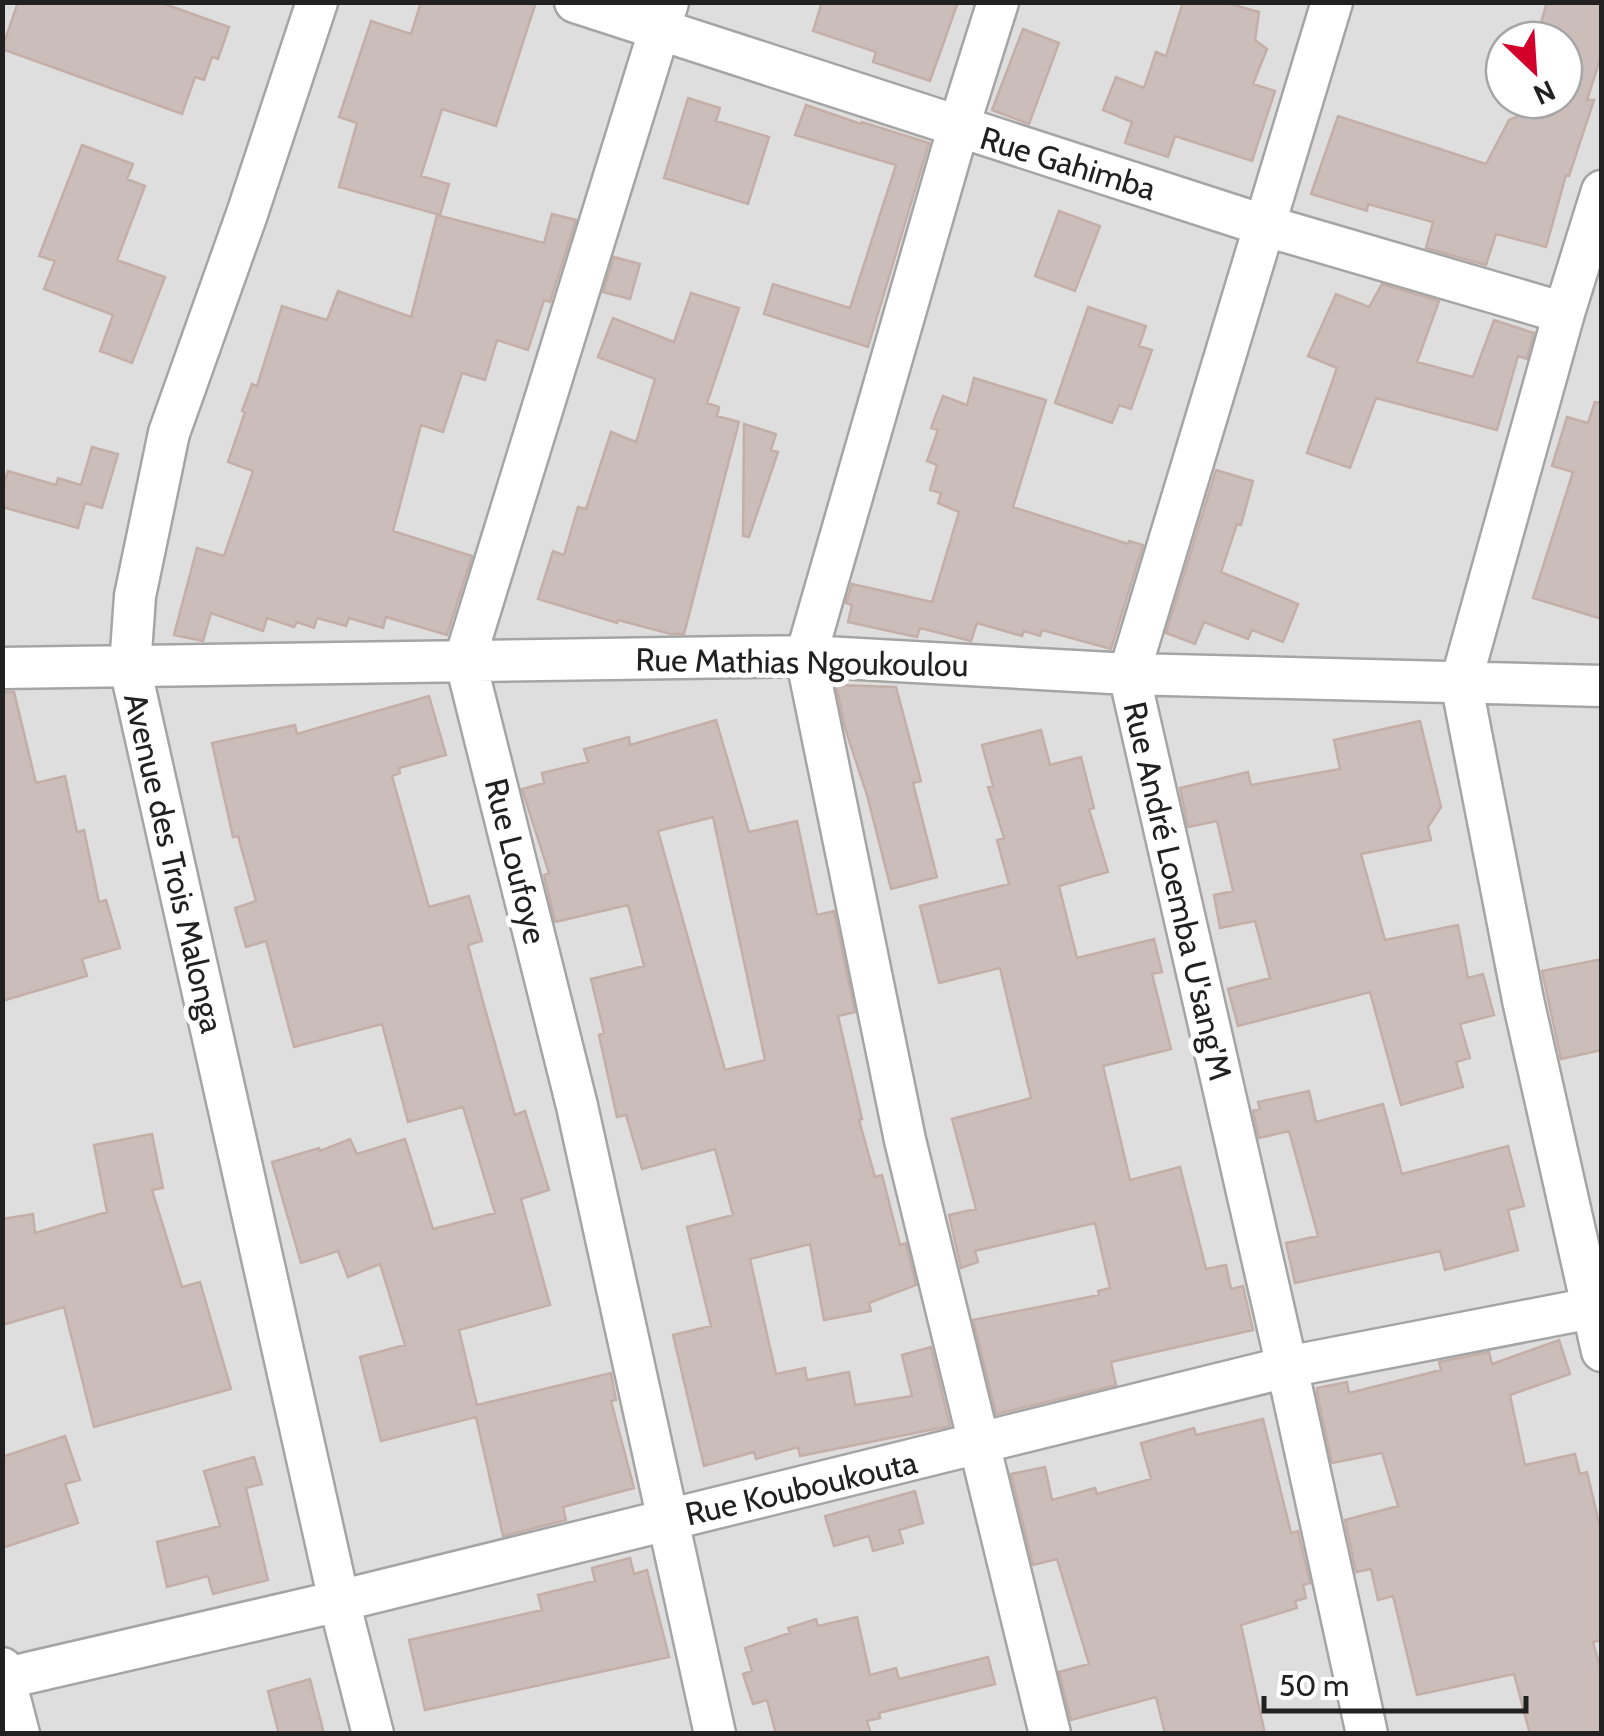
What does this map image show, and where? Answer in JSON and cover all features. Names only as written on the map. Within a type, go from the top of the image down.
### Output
[{"type":"street","name":"Avenue des Trois Malonga","points":[[318,2],[248,214],[169,432],[135,596],[130,668],[339,1602],[374,1734]]},
{"type":"street","name":"Rue Gahimba","points":[[575,2],[663,16],[958,129],[1263,225],[1564,313]]},
{"type":"street","points":[[998,2],[806,656],[905,1140],[1050,1734]]},
{"type":"street","name":"Rue André Loemba U'sang'M","points":[[1332,2],[1128,674],[1288,1367],[1367,1734]]},
{"type":"street","points":[[465,659],[663,16]]},
{"type":"street","points":[[1602,191],[1461,682],[1523,1000],[1597,1307],[1602,1350]]},
{"type":"street","name":"Rue Mathias Ngoukoulou","points":[[2,668],[806,656],[1128,674],[1602,686]]},
{"type":"street","name":"Rue Loufoye","points":[[465,659],[577,1106],[715,1734]]},
{"type":"street","name":"Rue Kouboukouta","points":[[3,1675],[339,1602],[1288,1367],[1597,1307]]},
{"type":"street","points":[[3,1675],[19,1734]]},
{"type":"shaded area","points":[[3,3],[1601,3],[1601,1733],[3,1733]]},
{"type":"building","points":[[18,2],[159,2],[229,27],[218,59],[212,57],[204,80],[195,77],[182,114],[2,49]]},
{"type":"building","points":[[421,2],[536,2],[496,126],[442,109],[421,176],[449,184],[440,215],[339,187],[357,123],[339,117],[371,21],[411,34]]},
{"type":"building","points":[[822,2],[958,2],[930,81],[873,62],[876,52],[813,31]]},
{"type":"building","points":[[1183,2],[1223,2],[1259,12],[1255,40],[1267,49],[1253,84],[1275,91],[1252,161],[1175,136],[1168,157],[1125,143],[1132,122],[1103,110],[1116,77],[1144,88],[1156,52],[1166,56]]},
{"type":"building","points":[[1547,2],[1602,2],[1602,53],[1587,100],[1594,100],[1569,176],[1566,175],[1546,247],[1496,234],[1486,265],[1426,248],[1433,222],[1368,204],[1367,211],[1311,194],[1338,116],[1486,164],[1509,120],[1584,120],[1584,20],[1542,20]]},
{"type":"building","points":[[1023,29],[1059,43],[1029,124],[992,110]]},
{"type":"building","points":[[688,98],[720,108],[716,121],[769,137],[748,204],[664,178]]},
{"type":"building","points":[[806,105],[929,143],[868,347],[764,314],[773,284],[850,308],[896,165],[795,135]]},
{"type":"building","points":[[82,145],[133,164],[127,179],[145,186],[117,260],[165,277],[132,363],[100,351],[113,315],[44,289],[55,261],[39,256]]},
{"type":"building","points":[[1059,211],[1100,226],[1075,291],[1035,276]]},
{"type":"building","points":[[552,214],[576,220],[550,302],[544,300],[528,350],[497,340],[485,380],[462,373],[443,432],[421,425],[393,531],[472,556],[447,635],[386,617],[383,628],[349,618],[346,626],[317,618],[314,628],[297,622],[294,627],[267,618],[263,631],[211,613],[203,641],[174,635],[197,548],[224,556],[253,471],[228,462],[245,412],[242,411],[252,384],[257,386],[282,306],[327,320],[338,291],[411,317],[437,215],[544,243]]},
{"type":"building","points":[[614,257],[640,264],[630,299],[603,292]]},
{"type":"building","points":[[1382,284],[1439,301],[1417,362],[1473,377],[1494,320],[1534,333],[1527,359],[1518,356],[1497,430],[1376,398],[1350,468],[1307,453],[1337,368],[1308,356],[1336,294],[1369,307]]},
{"type":"building","points":[[691,293],[739,308],[707,403],[719,407],[717,416],[739,422],[684,634],[618,620],[617,623],[538,599],[553,551],[564,555],[578,507],[586,509],[611,432],[636,442],[655,379],[598,357],[613,318],[674,342]]},
{"type":"building","points":[[1088,307],[1146,326],[1139,346],[1152,350],[1131,409],[1119,405],[1112,423],[1055,403]]},
{"type":"building","points":[[974,378],[1046,400],[1013,507],[1128,544],[1129,541],[1143,545],[1111,649],[1042,630],[1040,636],[1024,631],[1022,636],[977,623],[971,641],[920,628],[917,637],[848,622],[852,605],[846,603],[852,584],[932,602],[959,512],[938,503],[941,493],[930,490],[937,465],[927,461],[938,430],[931,428],[943,396],[967,405]]},
{"type":"building","points":[[1595,402],[1602,403],[1602,619],[1533,598],[1573,472],[1552,466],[1567,417],[1588,423]]},
{"type":"building","points":[[744,424],[776,434],[771,450],[778,452],[749,537],[743,536]]},
{"type":"building","points":[[92,447],[118,454],[102,508],[85,503],[78,528],[2,507],[8,471],[56,485],[58,478],[81,485]]},
{"type":"building","points":[[1216,470],[1253,481],[1241,525],[1237,524],[1221,572],[1298,604],[1283,642],[1252,630],[1248,639],[1204,622],[1195,644],[1166,633]]},
{"type":"building","points":[[836,685],[896,687],[921,781],[913,783],[937,877],[891,889]]},
{"type":"building","points":[[2,692],[14,692],[36,783],[65,776],[77,832],[84,830],[99,902],[106,900],[120,948],[82,959],[87,976],[2,1001]]},
{"type":"building","points":[[429,696],[446,755],[399,768],[400,773],[392,776],[429,907],[469,896],[482,941],[468,945],[482,998],[515,1115],[525,1111],[549,1190],[521,1199],[550,1305],[459,1330],[477,1405],[611,1373],[616,1400],[611,1401],[634,1488],[563,1507],[566,1520],[503,1536],[476,1417],[381,1441],[360,1357],[405,1345],[380,1264],[348,1277],[338,1251],[301,1263],[272,1162],[319,1148],[320,1151],[350,1139],[357,1154],[405,1139],[433,1229],[495,1213],[463,1107],[408,1122],[382,1024],[294,1047],[266,941],[246,947],[235,908],[256,901],[238,836],[233,837],[212,743],[295,725],[297,734]]},
{"type":"building","points":[[716,720],[749,832],[797,821],[817,915],[834,911],[855,1012],[838,1016],[862,1119],[859,1120],[875,1177],[882,1175],[900,1245],[906,1243],[916,1285],[869,1303],[871,1311],[824,1320],[810,1244],[750,1259],[776,1374],[805,1368],[807,1380],[849,1372],[855,1405],[912,1396],[902,1355],[931,1347],[950,1426],[800,1456],[798,1447],[756,1459],[754,1452],[704,1466],[673,1335],[711,1326],[687,1227],[733,1215],[715,1149],[642,1169],[626,1115],[617,1117],[591,979],[644,966],[628,905],[555,922],[544,875],[549,873],[522,789],[544,783],[542,773],[588,762],[584,749],[629,737],[630,745]],"holes":[[[713,817],[765,1060],[725,1070],[658,831]]]},
{"type":"building","points":[[1420,721],[1441,807],[1428,827],[1431,840],[1361,854],[1385,940],[1458,925],[1468,978],[1483,974],[1494,1015],[1460,1024],[1470,1058],[1456,1062],[1463,1087],[1401,1105],[1370,992],[1238,1026],[1228,989],[1270,978],[1255,921],[1220,928],[1214,895],[1233,891],[1217,821],[1188,827],[1180,788],[1248,772],[1251,785],[1340,769],[1334,740]]},
{"type":"building","points":[[1041,730],[1050,765],[1081,757],[1094,808],[1089,809],[1108,872],[1059,886],[1077,958],[1154,939],[1162,972],[1152,974],[1171,1049],[1103,1066],[1130,1180],[1180,1167],[1206,1269],[1226,1265],[1231,1289],[1243,1286],[1253,1330],[1111,1362],[1116,1385],[996,1414],[973,1320],[1099,1295],[1098,1291],[1110,1288],[1095,1223],[975,1251],[978,1262],[961,1268],[949,1215],[976,1209],[952,1119],[1031,1098],[1000,968],[939,983],[920,906],[1009,884],[997,840],[1004,838],[988,787],[993,786],[982,745]]},
{"type":"building","points":[[1602,959],[1602,1050],[1561,1059],[1542,971]]},
{"type":"building","points":[[1309,1091],[1316,1122],[1383,1104],[1402,1174],[1508,1146],[1524,1206],[1508,1210],[1518,1250],[1445,1270],[1440,1251],[1295,1283],[1286,1243],[1318,1236],[1289,1131],[1259,1138],[1253,1111],[1260,1109],[1258,1102]]},
{"type":"building","points":[[152,1134],[163,1188],[152,1190],[182,1287],[200,1282],[231,1389],[94,1427],[64,1307],[2,1325],[2,1219],[33,1214],[35,1233],[107,1212],[94,1145]]},
{"type":"building","points":[[1559,1340],[1570,1374],[1510,1395],[1525,1465],[1575,1454],[1580,1474],[1587,1472],[1602,1536],[1602,1640],[1593,1642],[1602,1674],[1602,1734],[1530,1734],[1514,1674],[1417,1695],[1393,1596],[1378,1600],[1371,1569],[1356,1572],[1345,1520],[1398,1506],[1382,1453],[1332,1463],[1317,1393],[1317,1388],[1347,1382],[1349,1393],[1441,1370],[1439,1362],[1489,1352],[1492,1364]]},
{"type":"building","points":[[1263,1419],[1291,1533],[1298,1531],[1310,1583],[1303,1585],[1306,1598],[1295,1601],[1297,1608],[1241,1625],[1265,1734],[1165,1734],[1156,1697],[1071,1720],[1059,1672],[1089,1664],[1057,1559],[1033,1565],[1011,1474],[1045,1467],[1052,1500],[1095,1488],[1097,1494],[1151,1479],[1141,1443],[1194,1428],[1196,1435]]},
{"type":"building","points":[[65,1436],[80,1480],[65,1484],[78,1523],[2,1548],[2,1457]]},
{"type":"building","points":[[254,1457],[262,1484],[246,1488],[268,1580],[213,1594],[208,1576],[167,1587],[157,1542],[220,1526],[204,1471]]},
{"type":"building","points":[[915,1491],[923,1523],[899,1530],[903,1543],[873,1551],[869,1536],[834,1546],[825,1516]]},
{"type":"building","points":[[630,1558],[634,1574],[647,1570],[669,1657],[425,1710],[409,1640],[542,1610],[538,1595],[595,1581],[592,1568]]},
{"type":"building","points":[[857,1617],[870,1675],[896,1668],[899,1679],[988,1657],[995,1684],[879,1713],[880,1718],[867,1721],[871,1734],[776,1734],[767,1700],[753,1704],[743,1674],[752,1671],[745,1648],[790,1633],[788,1628],[816,1619],[818,1626]]},
{"type":"building","points":[[310,1679],[324,1734],[279,1734],[268,1691]]}]
